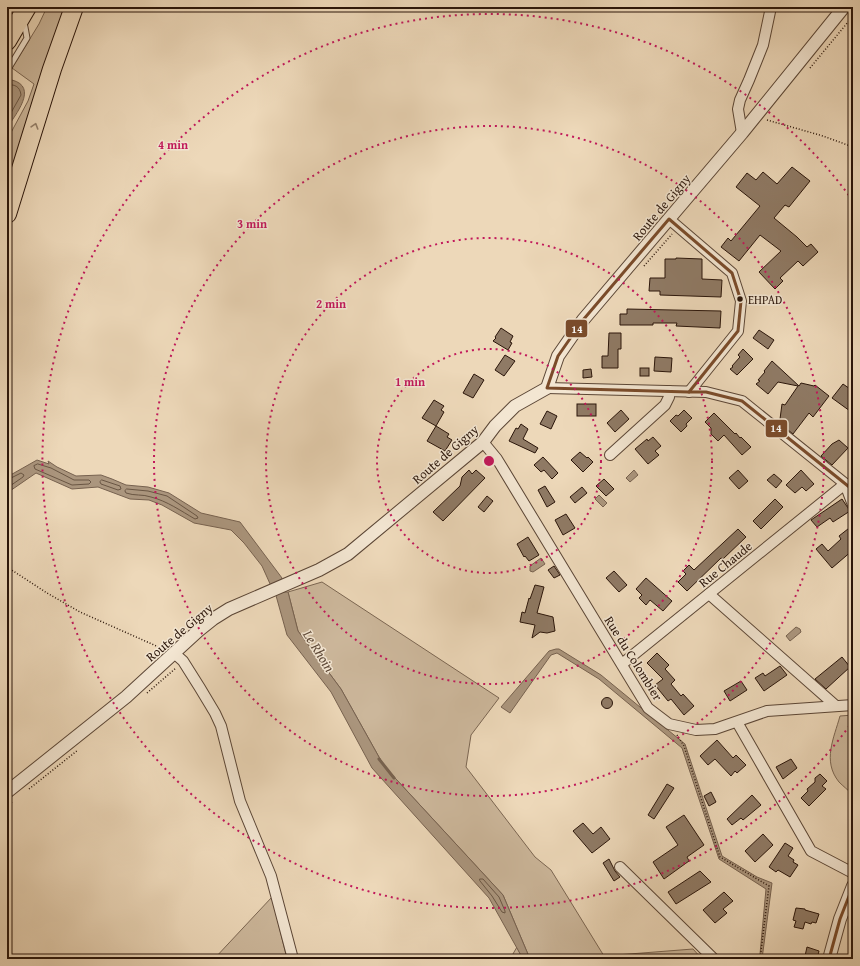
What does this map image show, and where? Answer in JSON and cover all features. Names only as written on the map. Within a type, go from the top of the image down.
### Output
[{"type":"highway","points":[[7,214],[74,7]]},
{"type":"highway","points":[[7,41],[25,10]]},
{"type":"street","points":[[742,133],[738,109],[740,100],[763,45],[772,7]]},
{"type":"street","name":"Route de Gigny","points":[[7,792],[120,702],[213,619],[229,609],[320,570],[348,554],[483,442],[495,426],[515,406],[547,388],[558,356],[583,320],[742,133],[844,7]]},
{"type":"street","points":[[669,219],[731,272],[741,301],[738,331],[689,392]]},
{"type":"street","points":[[547,388],[706,392],[742,401],[849,487],[853,505]]},
{"type":"street","points":[[610,455],[665,405],[669,397],[669,391]]},
{"type":"street","name":"Rue du Colombier","points":[[483,442],[498,459],[648,708],[669,724],[696,730],[715,729],[768,711],[853,705]]},
{"type":"street","name":"Rue Chaude","points":[[622,664],[709,594],[849,487]]},
{"type":"street","points":[[709,594],[836,706]]},
{"type":"street","points":[[174,653],[183,661],[215,713],[221,726],[240,801],[273,882],[293,959]]},
{"type":"street","points":[[737,722],[811,851],[853,873]]},
{"type":"street","points":[[620,867],[714,959]]},
{"type":"street","points":[[829,959],[840,919],[853,886]]},
{"type":"lane","points":[[7,71],[27,38],[25,10]]},
{"type":"path","points":[[756,115],[773,123],[823,136],[853,147]]},
{"type":"path","points":[[7,567],[80,612],[174,653]]},
{"type":"path","points":[[669,724],[684,746],[720,857],[769,886],[760,959]]},
{"type":"shaded area","points":[[47,7],[66,7],[15,163],[7,181],[7,140],[28,101],[34,84],[12,68],[39,24]]},
{"type":"shaded area","points":[[322,582],[499,698],[471,735],[466,767],[535,857],[551,870],[604,956],[693,949],[702,959],[530,959],[503,895],[384,766],[341,689],[298,631],[288,592]]},
{"type":"shaded area","points":[[853,715],[853,795],[839,782],[834,774],[830,758],[840,716]]},
{"type":"shaded area","points":[[272,897],[287,959],[214,959]]},
{"type":"shaded area","points":[[517,947],[523,959],[510,959]]},
{"type":"water","points":[[12,80],[20,84],[24,89],[24,95],[23,102],[7,128],[7,81]]},
{"type":"water","points":[[37,460],[49,464],[48,461],[76,476],[101,475],[126,485],[148,487],[169,493],[201,513],[240,522],[282,578],[281,582],[271,586],[262,566],[244,543],[231,530],[194,523],[162,505],[149,500],[130,499],[98,487],[72,489],[36,473],[7,493],[7,477]]},
{"type":"water","points":[[634,470],[638,475],[630,482],[626,478]]},
{"type":"water","points":[[599,495],[607,503],[603,507],[595,499]]},
{"type":"water","points":[[541,558],[545,564],[533,572],[530,571],[530,566]]},
{"type":"water","points":[[275,592],[288,592],[298,631],[341,689],[384,766],[503,895],[530,959],[523,959],[489,898],[372,768],[331,692],[287,635]]},
{"type":"water","points":[[796,627],[800,629],[801,632],[790,641],[786,636]]},
{"type":"water","points":[[559,649],[601,675],[685,744],[722,856],[757,877],[772,883],[762,959],[758,959],[760,954],[766,889],[719,859],[682,748],[599,679],[557,653],[551,655],[510,713],[501,707],[549,651]]},
{"type":"building","points":[[792,167],[810,181],[789,207],[785,205],[774,218],[807,247],[811,244],[818,252],[803,266],[798,261],[780,278],[783,281],[775,289],[759,272],[781,251],[760,235],[739,261],[721,247],[728,238],[731,241],[760,206],[736,187],[747,173],[756,180],[763,172],[777,184]]},
{"type":"building","points":[[665,259],[702,259],[702,279],[722,280],[721,297],[660,295],[660,291],[649,291],[650,278],[665,278]]},
{"type":"building","points":[[627,309],[721,311],[720,328],[676,326],[677,323],[620,325],[620,314],[627,314]]},
{"type":"building","points":[[501,328],[513,336],[510,342],[512,343],[508,350],[493,341]]},
{"type":"building","points":[[759,330],[774,340],[768,349],[753,338]]},
{"type":"building","points":[[609,333],[621,333],[621,349],[618,349],[618,368],[602,368],[602,356],[608,356]]},
{"type":"building","points":[[743,349],[753,359],[737,375],[730,369],[740,357],[738,355]]},
{"type":"building","points":[[505,355],[515,361],[504,376],[495,370]]},
{"type":"building","points":[[655,357],[672,358],[671,372],[654,371]]},
{"type":"building","points":[[772,361],[799,386],[801,383],[815,385],[829,396],[813,417],[809,413],[793,434],[778,422],[780,419],[782,404],[785,405],[798,386],[778,382],[768,394],[756,384],[760,381],[758,380]]},
{"type":"building","points":[[640,368],[649,368],[649,376],[640,376]]},
{"type":"building","points":[[591,369],[592,377],[583,378],[583,370]]},
{"type":"building","points":[[474,374],[484,380],[473,398],[463,393]]},
{"type":"building","points":[[843,384],[853,391],[853,407],[850,411],[832,398]]},
{"type":"building","points":[[434,400],[444,406],[441,410],[444,412],[436,426],[422,418]]},
{"type":"building","points":[[577,404],[596,404],[596,416],[577,416]]},
{"type":"building","points":[[621,410],[629,419],[615,432],[607,423]]},
{"type":"building","points":[[684,410],[692,418],[681,432],[670,421]]},
{"type":"building","points":[[547,411],[557,416],[551,429],[540,424]]},
{"type":"building","points":[[714,413],[735,434],[736,433],[740,438],[741,437],[751,447],[742,455],[724,435],[718,441],[711,434],[711,428],[705,422]]},
{"type":"building","points":[[521,424],[528,429],[523,439],[538,448],[535,453],[509,441],[516,428],[518,429]]},
{"type":"building","points":[[436,426],[449,434],[447,437],[452,440],[445,451],[427,441]]},
{"type":"building","points":[[653,437],[661,446],[655,451],[659,455],[648,464],[635,449],[647,439],[648,441]]},
{"type":"building","points":[[839,440],[848,448],[832,465],[821,456],[832,444]]},
{"type":"building","points":[[580,452],[593,462],[583,472],[571,460]]},
{"type":"building","points":[[543,457],[558,473],[552,479],[544,470],[541,472],[534,465]]},
{"type":"building","points":[[469,470],[472,474],[476,470],[485,478],[443,521],[433,512],[460,486],[462,477]]},
{"type":"building","points":[[738,470],[748,481],[739,489],[729,478]]},
{"type":"building","points":[[801,470],[814,484],[806,491],[802,487],[795,493],[786,485]]},
{"type":"building","points":[[774,474],[782,481],[776,488],[767,480]]},
{"type":"building","points":[[604,479],[614,489],[606,496],[596,486]]},
{"type":"building","points":[[545,486],[555,502],[547,507],[538,490]]},
{"type":"building","points":[[582,487],[587,493],[575,503],[570,497]]},
{"type":"building","points":[[487,496],[493,501],[484,512],[478,507]]},
{"type":"building","points":[[775,499],[783,507],[761,529],[753,521]]},
{"type":"building","points":[[842,499],[850,511],[833,522],[830,518],[817,527],[811,520]]},
{"type":"building","points":[[566,514],[575,528],[563,535],[555,520]]},
{"type":"building","points":[[853,525],[853,550],[832,568],[816,549],[822,544],[828,551],[841,539],[839,536]]},
{"type":"building","points":[[738,529],[746,537],[723,559],[721,558],[687,591],[678,582],[686,574],[683,571],[689,565],[694,570]]},
{"type":"building","points":[[528,537],[539,555],[529,561],[525,556],[524,557],[517,544]]},
{"type":"building","points":[[554,566],[560,575],[554,578],[548,570]]},
{"type":"building","points":[[614,571],[627,585],[619,592],[606,578]]},
{"type":"building","points":[[646,578],[672,601],[663,611],[650,600],[646,605],[639,598],[642,595],[636,589]]},
{"type":"building","points":[[535,585],[544,587],[537,613],[553,617],[555,631],[547,633],[540,632],[532,638],[535,625],[520,622],[522,612],[525,613],[529,598],[530,599]]},
{"type":"building","points":[[657,653],[669,665],[665,669],[675,680],[671,684],[681,696],[683,694],[694,706],[684,715],[671,699],[668,701],[655,685],[663,679],[647,663]]},
{"type":"building","points":[[842,657],[850,667],[826,689],[815,679]]},
{"type":"building","points":[[780,666],[787,675],[764,691],[755,678],[763,673],[765,676]]},
{"type":"building","points":[[741,681],[747,690],[730,701],[724,691]]},
{"type":"building","points":[[605,698],[609,698],[611,699],[611,707],[605,708],[602,705],[602,701]]},
{"type":"building","points":[[717,740],[733,758],[736,755],[746,765],[737,773],[735,771],[731,776],[715,759],[708,765],[700,756]]},
{"type":"building","points":[[791,759],[797,768],[783,779],[776,767]]},
{"type":"building","points":[[820,774],[827,781],[822,786],[826,789],[809,806],[801,798],[808,791],[807,789],[815,782],[815,778]]},
{"type":"building","points":[[667,784],[674,788],[654,819],[648,815]]},
{"type":"building","points":[[711,792],[716,802],[709,806],[704,796]]},
{"type":"building","points":[[752,795],[761,805],[743,820],[741,818],[732,825],[727,819]]},
{"type":"building","points":[[684,815],[704,845],[687,857],[689,861],[664,879],[653,862],[678,845],[666,827]]},
{"type":"building","points":[[583,823],[593,834],[601,827],[610,839],[592,853],[573,831]]},
{"type":"building","points":[[763,834],[773,845],[755,862],[745,851]]},
{"type":"building","points":[[785,843],[793,848],[788,856],[798,865],[790,877],[778,870],[776,872],[769,867]]},
{"type":"building","points":[[609,859],[620,877],[614,881],[603,863]]},
{"type":"building","points":[[700,871],[711,882],[676,904],[668,892]]},
{"type":"building","points":[[724,892],[733,901],[723,909],[727,913],[715,923],[703,910]]},
{"type":"building","points":[[796,908],[805,909],[819,914],[816,923],[812,922],[811,924],[805,922],[803,929],[794,927],[796,921],[793,920]]},
{"type":"building","points":[[807,947],[819,951],[817,959],[805,956]]},
{"type":"waterway","name":"Le Rhoin","points":[[379,759],[394,778]]},
{"type":"transit line","name":"14","points":[[669,219],[732,273],[741,301],[738,331],[689,392],[547,388],[558,356],[583,320],[669,219]]},
{"type":"transit line","name":"14","points":[[689,392],[706,392],[742,401],[853,490]]},
{"type":"transit line","name":"14","points":[[829,959],[840,919],[853,886]]},
{"type":"place","name":"EHPAD","points":[[740,299]]}]
